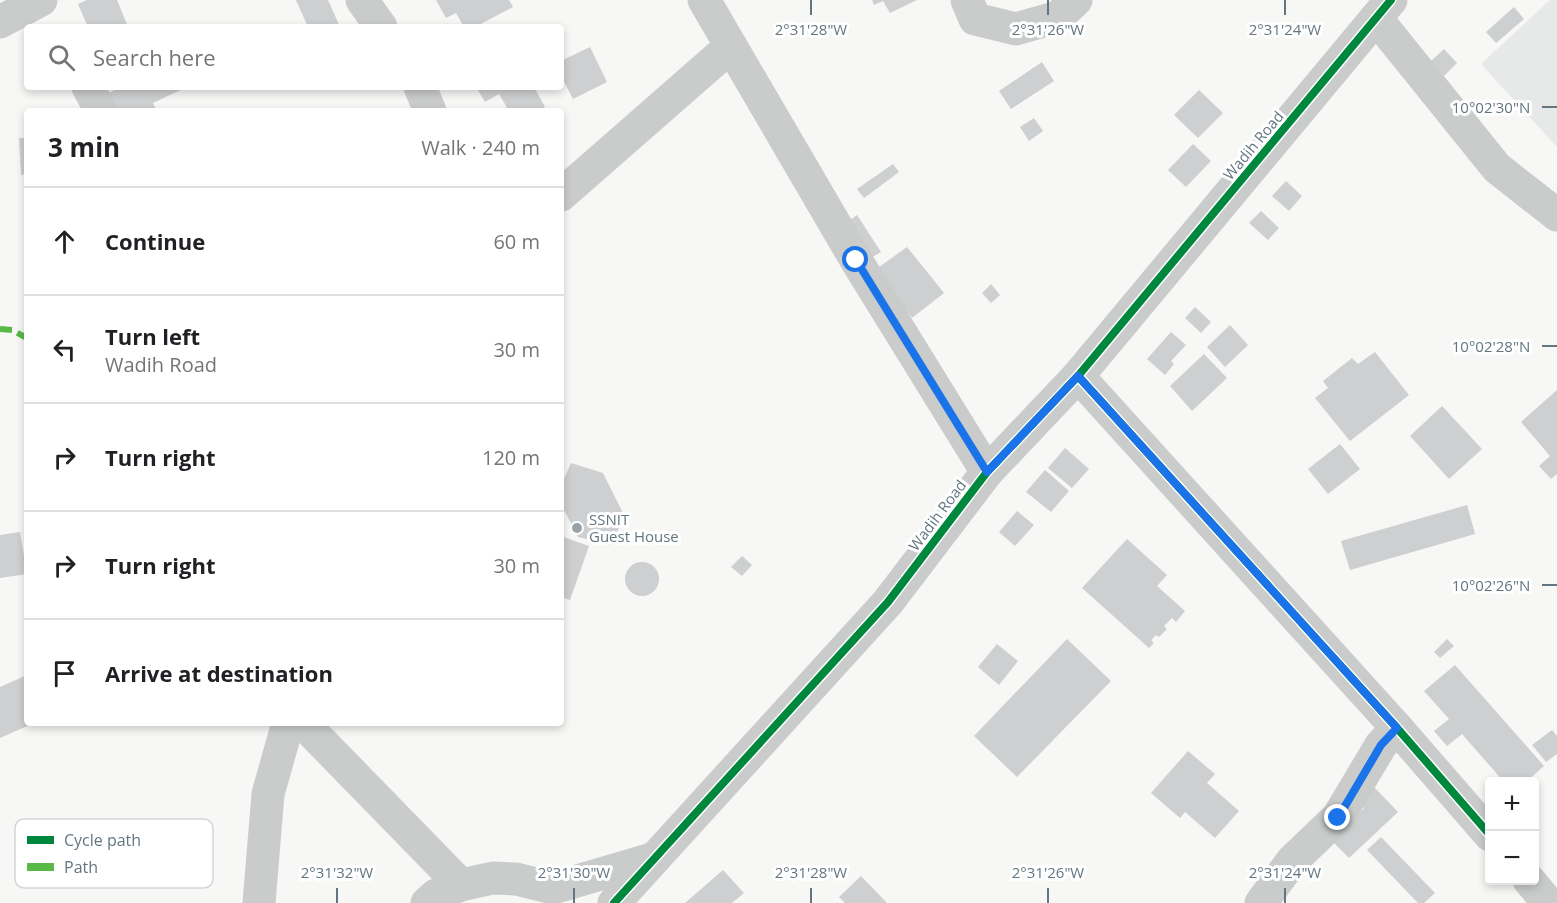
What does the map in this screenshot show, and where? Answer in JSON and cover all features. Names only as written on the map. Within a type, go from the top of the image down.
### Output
[{"type":"street","points":[[0,23],[41,0]]},
{"type":"street","points":[[362,0],[379,24]]},
{"type":"street","points":[[704,0],[856,260],[987,472]]},
{"type":"street","points":[[967,0],[975,19],[1016,29],[1058,17],[1077,0]]},
{"type":"street","points":[[1384,9],[1497,168],[1557,214]]},
{"type":"street","name":"Wadih Road","points":[[614,903],[888,602],[987,472],[1078,376],[1384,9]]},
{"type":"street","points":[[0,23],[24,37]]},
{"type":"street","points":[[564,192],[730,46]]},
{"type":"street","points":[[90,90],[99,108]]},
{"type":"street","points":[[421,90],[429,108]]},
{"type":"street","points":[[1078,376],[1397,728],[1487,831]]},
{"type":"street","points":[[259,903],[268,794],[287,726]]},
{"type":"street","points":[[306,726],[460,885]]},
{"type":"street","points":[[1261,903],[1292,861],[1338,818],[1381,745],[1397,728]]},
{"type":"street","points":[[427,903],[436,895],[460,885],[493,878],[516,879],[553,888],[656,857]]},
{"type":"street","points":[[1533,885],[1548,903]]},
{"type":"shaded area","points":[[1550,0],[1557,0],[1557,147],[1481,64]]},
{"type":"building","points":[[87,0],[117,0],[127,24],[87,24],[78,4]]},
{"type":"building","points":[[296,0],[328,0],[339,24],[307,24]]},
{"type":"building","points":[[436,0],[509,0],[513,7],[481,24],[462,24],[456,13],[446,18]]},
{"type":"building","points":[[872,0],[917,0],[890,13],[883,1],[874,5]]},
{"type":"building","points":[[1514,7],[1524,19],[1496,43],[1486,32]]},
{"type":"building","points":[[590,47],[607,82],[573,99],[564,82],[564,60]]},
{"type":"building","points":[[1444,49],[1457,63],[1444,76],[1431,61]]},
{"type":"building","points":[[1042,62],[1054,81],[1011,109],[999,91]]},
{"type":"building","points":[[115,90],[181,90],[153,103],[156,108],[103,108],[98,98]]},
{"type":"building","points":[[478,90],[536,90],[545,107],[507,108],[499,94],[485,102]]},
{"type":"building","points":[[1199,90],[1223,113],[1198,138],[1174,115]]},
{"type":"building","points":[[1034,118],[1043,131],[1029,141],[1020,127]]},
{"type":"building","points":[[19,138],[24,138],[24,174],[21,175]]},
{"type":"building","points":[[1193,144],[1211,161],[1186,187],[1168,170]]},
{"type":"building","points":[[893,164],[899,172],[864,198],[857,189]]},
{"type":"building","points":[[1286,181],[1302,196],[1289,211],[1272,196]]},
{"type":"building","points":[[1261,211],[1279,228],[1268,240],[1249,223]]},
{"type":"building","points":[[857,215],[881,252],[869,259],[846,223]]},
{"type":"building","points":[[907,247],[944,293],[912,318],[875,270]]},
{"type":"building","points":[[991,284],[1000,295],[991,303],[982,293]]},
{"type":"building","points":[[1195,307],[1211,322],[1201,333],[1185,318]]},
{"type":"building","points":[[1230,325],[1248,345],[1225,367],[1207,347]]},
{"type":"building","points":[[1171,332],[1186,345],[1171,361],[1174,364],[1165,375],[1147,359]]},
{"type":"building","points":[[1375,352],[1409,395],[1350,441],[1315,398],[1328,388],[1323,381],[1352,358],[1358,364]]},
{"type":"building","points":[[1204,354],[1227,378],[1192,411],[1170,386]]},
{"type":"building","points":[[1557,390],[1557,474],[1551,479],[1539,466],[1550,456],[1521,422]]},
{"type":"building","points":[[1442,406],[1482,449],[1449,479],[1410,436]]},
{"type":"building","points":[[1340,444],[1360,469],[1328,494],[1308,469]]},
{"type":"building","points":[[1065,448],[1089,469],[1072,488],[1048,468]]},
{"type":"building","points":[[571,463],[603,473],[624,515],[612,545],[578,537],[564,510],[564,479]]},
{"type":"building","points":[[1045,470],[1069,491],[1051,512],[1026,492]]},
{"type":"building","points":[[1467,505],[1475,534],[1350,570],[1341,541]]},
{"type":"building","points":[[1017,511],[1034,525],[1015,546],[999,532]]},
{"type":"building","points":[[20,532],[24,574],[0,578],[0,535]]},
{"type":"building","points":[[564,537],[589,546],[570,600],[564,598]]},
{"type":"building","points":[[1127,539],[1167,575],[1157,586],[1185,611],[1176,622],[1172,618],[1164,626],[1167,629],[1159,637],[1156,635],[1151,640],[1154,643],[1149,648],[1082,588]]},
{"type":"building","points":[[742,556],[752,565],[742,576],[731,567]]},
{"type":"building","points":[[642,562],[654,567],[659,579],[654,591],[642,596],[630,591],[625,579],[630,567]]},
{"type":"building","points":[[1067,639],[1111,681],[1017,777],[974,736]]},
{"type":"building","points":[[1447,639],[1454,646],[1440,658],[1434,652]]},
{"type":"building","points":[[997,644],[1018,661],[999,685],[978,667]]},
{"type":"building","points":[[1455,665],[1544,766],[1532,777],[1500,777],[1462,734],[1447,746],[1434,731],[1449,719],[1424,691]]},
{"type":"building","points":[[24,676],[24,726],[27,726],[0,738],[0,687]]},
{"type":"building","points":[[1552,730],[1557,736],[1557,754],[1546,762],[1532,745]]},
{"type":"building","points":[[1188,751],[1215,774],[1207,783],[1239,811],[1215,838],[1185,812],[1180,818],[1151,793]]},
{"type":"building","points":[[1374,787],[1398,812],[1349,858],[1330,839],[1364,808],[1359,802]]},
{"type":"building","points":[[1381,837],[1435,893],[1424,903],[1418,903],[1367,850]]},
{"type":"building","points":[[723,870],[744,893],[732,903],[685,903]]},
{"type":"building","points":[[861,876],[887,903],[845,903],[839,897]]},
{"type":"marked path","points":[[0,329],[12,330],[24,336]]},
{"type":"cycle path","points":[[614,903],[888,602],[987,472],[1078,376],[1391,0]]},
{"type":"cycle path","points":[[1078,376],[1397,728],[1487,831]]},
{"type":"place","name":"SSNIT Guest House","points":[[577,528]]},
{"type":"route","points":[[856,260],[987,472],[1078,376],[1397,728],[1381,745],[1338,818]]}]
